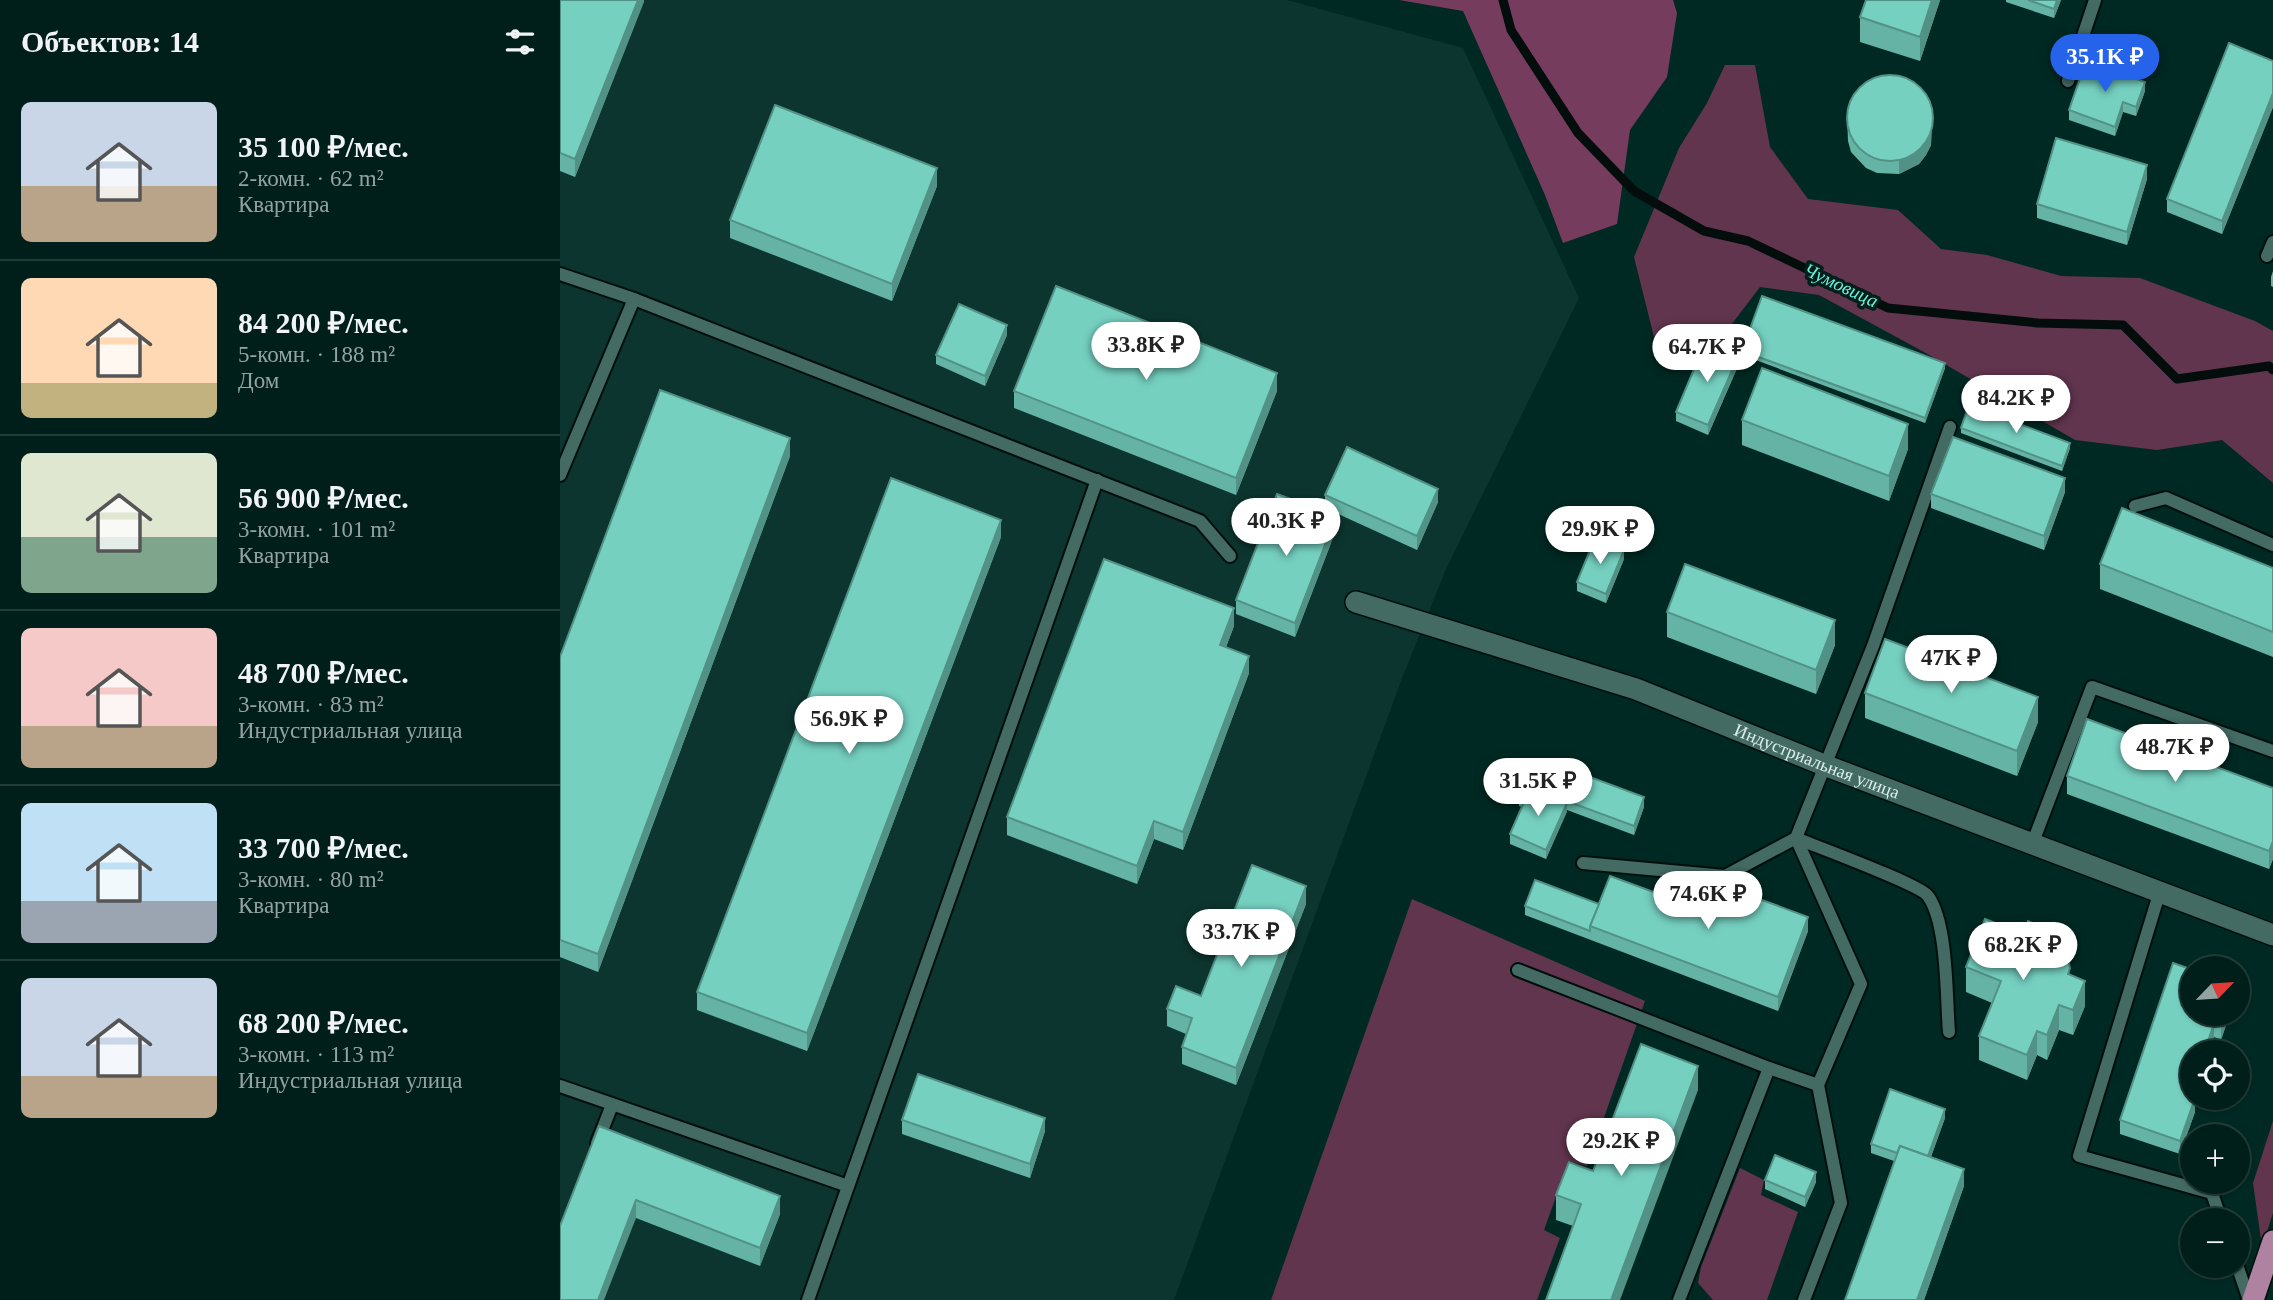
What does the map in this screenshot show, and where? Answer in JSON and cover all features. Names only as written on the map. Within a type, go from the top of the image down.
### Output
[{"type":"main road","points":[[2251,1300],[2273,1241]]},
{"type":"street","name":"Индустриальная улица","points":[[1356,602],[1636,689],[1824,765],[2273,935]]},
{"type":"lane","points":[[2068,81],[2095,0]]},
{"type":"lane","points":[[2267,256],[2273,242]]},
{"type":"lane","points":[[560,274],[634,299],[1200,521],[1230,556]]},
{"type":"lane","points":[[560,475],[634,299]]},
{"type":"lane","points":[[1583,863],[1725,876],[1796,838],[1824,765],[1879,649],[1950,427]]},
{"type":"lane","points":[[808,1300],[1097,480]]},
{"type":"lane","points":[[2135,506],[2166,498],[2273,545]]},
{"type":"lane","points":[[2033,842],[2092,687],[2273,751]]},
{"type":"lane","points":[[1796,838],[1926,894],[1940,918],[1949,1032]]},
{"type":"lane","points":[[1796,838],[1861,984],[1818,1086],[1841,1203],[1804,1300]]},
{"type":"lane","points":[[2160,891],[2079,1156],[2212,1193],[2217,1208]]},
{"type":"lane","points":[[1518,970],[1818,1086]]},
{"type":"lane","points":[[1679,1300],[1769,1068]]},
{"type":"lane","points":[[560,1086],[848,1186]]},
{"type":"lane","points":[[591,1156],[612,1105]]},
{"type":"lane","points":[[2242,1278],[2251,1300]]},
{"type":"shaded area","points":[[560,0],[1287,0],[1463,48],[1579,298],[1446,569],[1401,681],[1174,1300],[560,1300]]},
{"type":"shaded area","points":[[1399,0],[1673,0],[1677,13],[1667,77],[1630,130],[1617,224],[1563,243],[1545,195],[1463,11]]},
{"type":"shaded area","points":[[1725,65],[1755,65],[1770,147],[1808,199],[1898,210],[1941,249],[1987,255],[2061,276],[2140,278],[2255,321],[2273,331],[2273,483],[2222,440],[2157,450],[2075,440],[1924,352],[1819,295],[1760,287],[1725,333],[1688,350],[1654,337],[1634,257],[1679,148],[1707,103]]},
{"type":"shaded area","points":[[1412,899],[1645,1001],[1587,1166],[1569,1161],[1544,1230],[1560,1238],[1537,1300],[1271,1300]]},
{"type":"shaded area","points":[[2273,1121],[2273,1213],[2262,1247],[2253,1183]]},
{"type":"shaded area","points":[[1740,1168],[1764,1180],[1761,1195],[1798,1212],[1767,1300],[1713,1300],[1698,1283],[1701,1267]]},
{"type":"building","points":[[560,0],[638,0],[575,159],[560,153]]},
{"type":"building","points":[[1866,0],[1932,0],[1920,37],[1860,17]]},
{"type":"building","points":[[2028,0],[2057,0],[2054,9]]},
{"type":"building","points":[[2229,43],[2273,61],[2273,93],[2222,221],[2167,199]]},
{"type":"building","points":[[2086,61],[2145,82],[2136,107],[2123,102],[2115,127],[2069,110]]},
{"type":"building","points":[[1890,75],[1906,79],[1920,88],[1929,102],[1933,118],[1929,134],[1920,148],[1906,157],[1890,161],[1874,157],[1860,148],[1851,134],[1847,118],[1851,102],[1860,88],[1874,79]]},
{"type":"building","points":[[775,105],[937,168],[892,284],[730,220]]},
{"type":"building","points":[[2056,138],[2147,165],[2127,232],[2037,204]]},
{"type":"building","points":[[1056,286],[1277,373],[1236,478],[1014,391]]},
{"type":"building","points":[[1762,296],[1945,363],[1925,418],[1742,351]]},
{"type":"building","points":[[959,304],[1007,325],[985,376],[936,355]]},
{"type":"building","points":[[1705,343],[1738,357],[1708,425],[1676,412]]},
{"type":"building","points":[[1762,368],[1908,424],[1889,476],[1742,420]]},
{"type":"building","points":[[660,390],[790,438],[598,954],[560,940],[560,657]]},
{"type":"building","points":[[1969,405],[2070,443],[2062,466],[1961,428]]},
{"type":"building","points":[[1953,437],[2065,478],[2044,536],[1931,494]]},
{"type":"building","points":[[1347,447],[1438,489],[1417,536],[1325,495]]},
{"type":"building","points":[[891,478],[1001,520],[807,1033],[697,992]]},
{"type":"building","points":[[1277,494],[1336,516],[1295,623],[1236,600]]},
{"type":"building","points":[[2122,508],[2273,568],[2273,632],[2100,564]]},
{"type":"building","points":[[1595,538],[1624,550],[1606,594],[1577,582]]},
{"type":"building","points":[[1104,559],[1234,608],[1220,645],[1249,656],[1183,832],[1154,821],[1137,866],[1007,817]]},
{"type":"building","points":[[1685,564],[1835,620],[1816,670],[1667,612]]},
{"type":"building","points":[[1885,639],[2038,697],[2017,751],[1865,693]]},
{"type":"building","points":[[2087,719],[2273,788],[2273,841],[2269,851],[2067,776]]},
{"type":"building","points":[[1571,770],[1644,797],[1634,826],[1561,799]]},
{"type":"building","points":[[1524,785],[1567,803],[1546,850],[1510,834],[1525,800],[1519,797]]},
{"type":"building","points":[[1252,865],[1306,886],[1236,1068],[1182,1047],[1192,1018],[1167,1009],[1176,986],[1201,996]]},
{"type":"building","points":[[1610,876],[1702,910],[1713,882],[1808,917],[1778,997],[1590,926]]},
{"type":"building","points":[[1535,880],[1599,904],[1590,931],[1525,906]]},
{"type":"building","points":[[1985,919],[2024,934],[2028,921],[2057,933],[2052,945],[2063,950],[2067,956],[2070,968],[2068,974],[2085,981],[2073,1010],[2059,1005],[2047,1035],[2037,1031],[2027,1055],[1979,1036],[2001,981],[1966,967]]},
{"type":"building","points":[[2173,963],[2180,965],[2180,1026],[2213,1026],[2208,1040],[2180,1040],[2180,1110],[2191,1110],[2186,1124],[2180,1124],[2180,1141],[2120,1120]]},
{"type":"building","points":[[1641,1044],[1698,1066],[1611,1300],[1546,1300],[1581,1204],[1556,1195],[1569,1162],[1593,1171]]},
{"type":"building","points":[[918,1074],[1045,1118],[1030,1164],[902,1120]]},
{"type":"building","points":[[1890,1089],[1945,1109],[1928,1156],[1900,1146],[1897,1153],[1871,1144]]},
{"type":"building","points":[[599,1126],[780,1196],[760,1248],[636,1200],[598,1300],[560,1300],[560,1226]]},
{"type":"building","points":[[1900,1146],[1964,1169],[1917,1300],[1845,1300]]},
{"type":"building","points":[[1775,1155],[1816,1172],[1805,1197],[1765,1180]]},
{"type":"waterway","name":"Чумовица","points":[[1503,0],[1511,30],[1578,133],[1634,191],[1704,231],[1748,241],[1888,308],[2038,323],[2123,325],[2177,379],[2269,366],[2273,370]]}]
